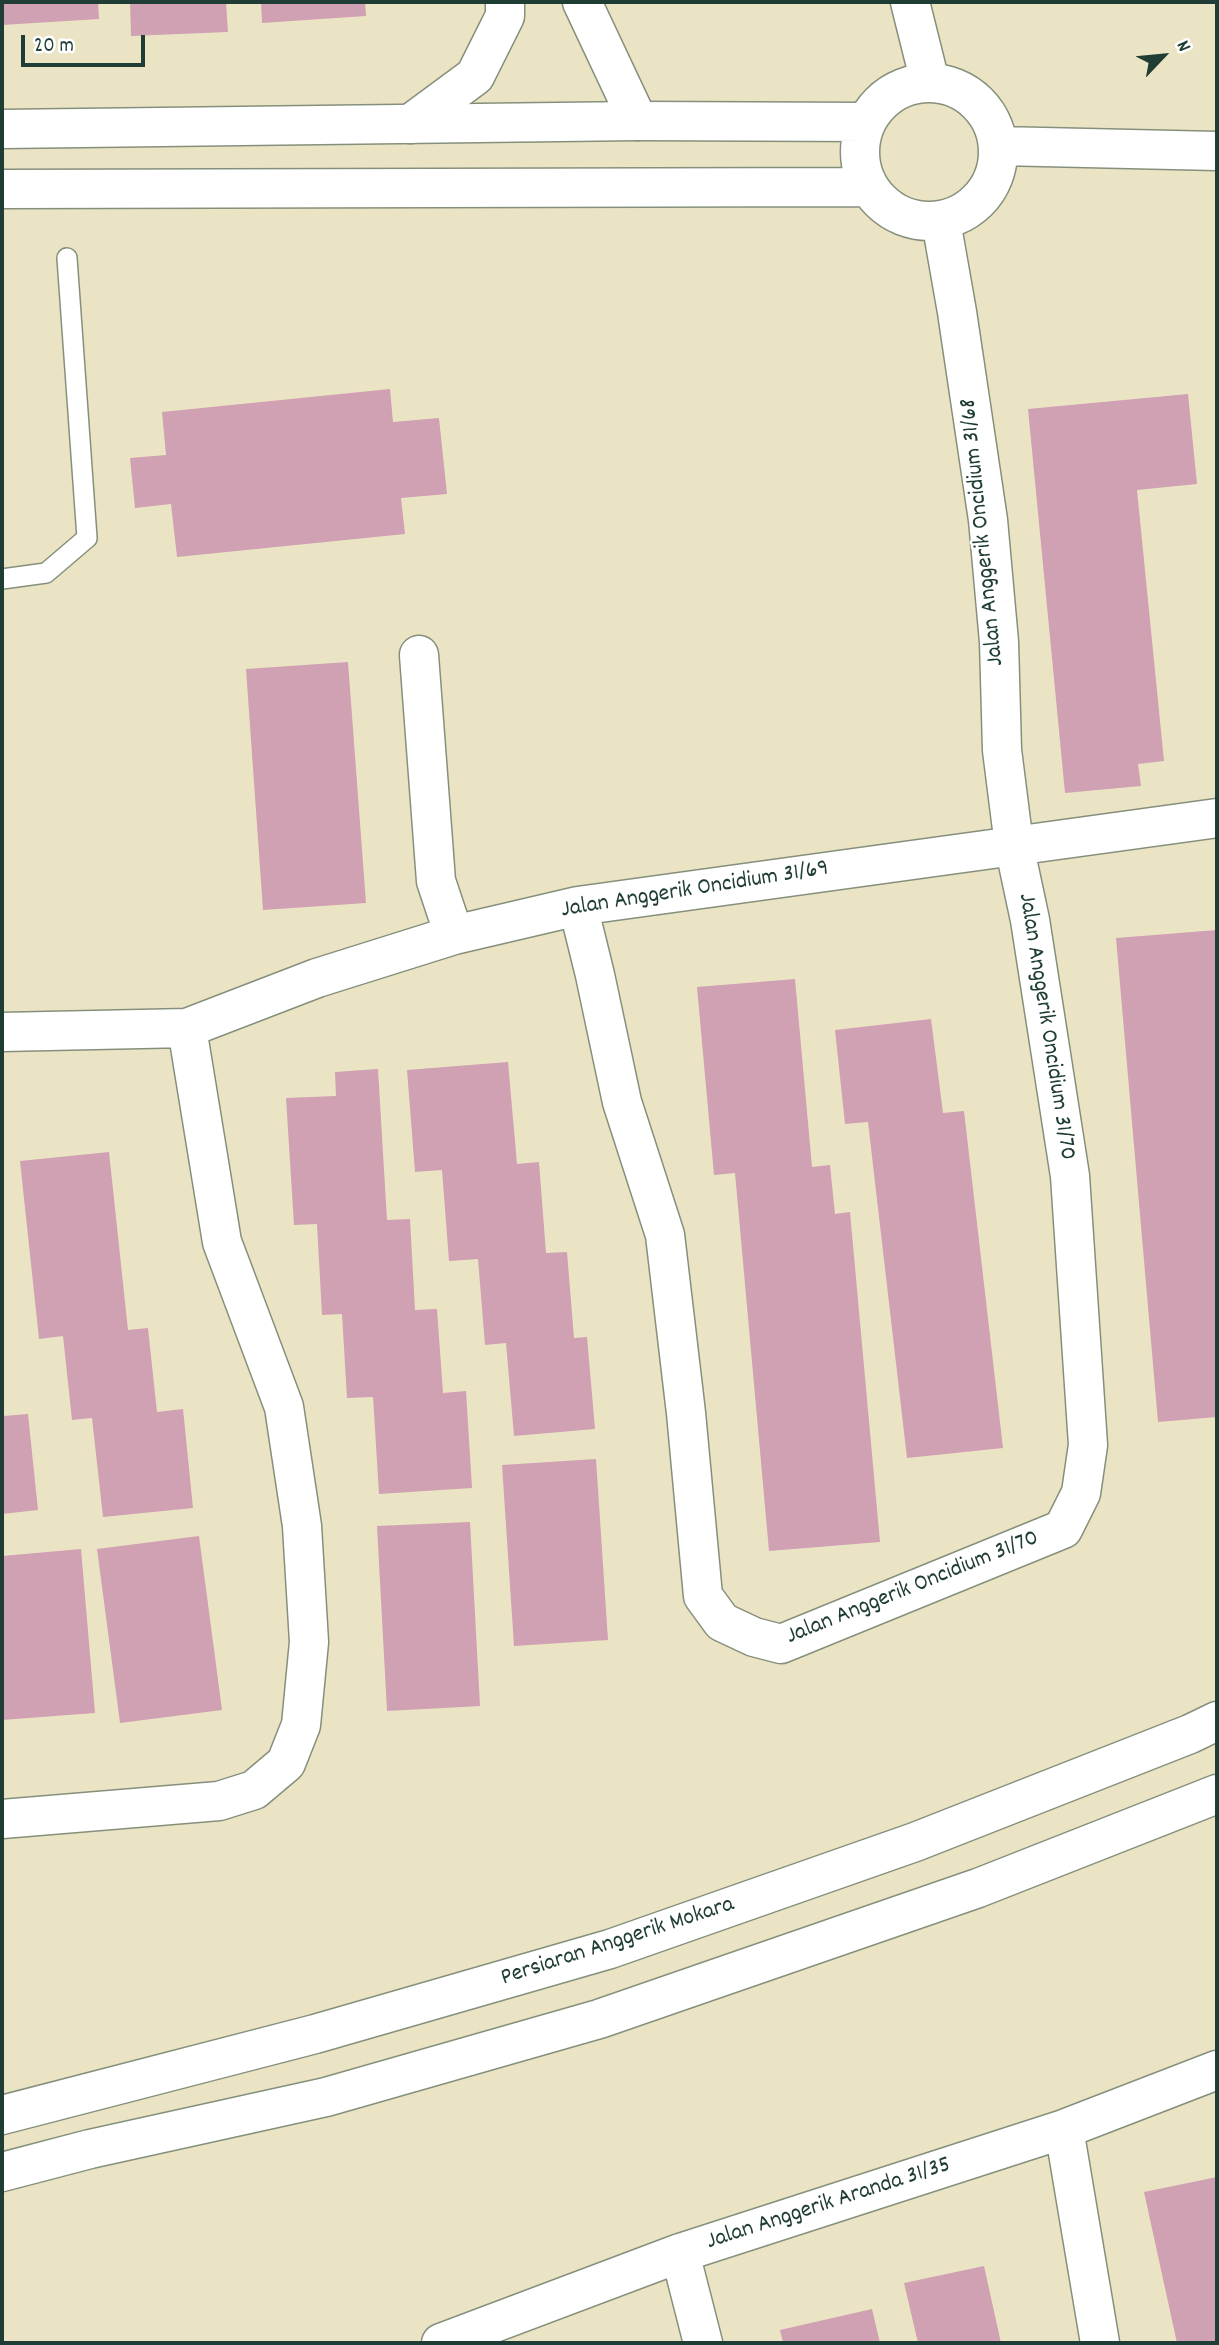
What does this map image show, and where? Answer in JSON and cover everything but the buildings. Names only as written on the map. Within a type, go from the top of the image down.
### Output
[{"type":"street","points":[[410,124],[475,76],[505,16],[505,2]]},
{"type":"street","points":[[582,2],[638,121]]},
{"type":"street","points":[[910,2],[930,82]]},
{"type":"street","points":[[930,82],[950,86],[968,95],[984,109],[994,126],[999,146],[996,172],[985,195],[965,213],[941,221],[919,222],[900,215],[881,203],[869,187],[862,171],[859,154],[866,122],[882,100],[904,87],[930,82]]},
{"type":"street","points":[[2,129],[638,121],[866,122]]},
{"type":"street","points":[[999,146],[1217,150]]},
{"type":"street","points":[[2,189],[869,187]]},
{"type":"street","name":"Jalan Anggerik Oncidium 31/68","points":[[941,221],[988,520],[999,642],[1002,750],[1014,845]]},
{"type":"street","points":[[419,655],[436,881],[454,935]]},
{"type":"street","name":"Jalan Anggerik Oncidium 31/69","points":[[2,1032],[187,1028],[317,978],[454,935],[578,906],[1217,818]]},
{"type":"street","name":"Jalan Anggerik Oncidium 31/70","points":[[578,906],[622,1102],[665,1235],[686,1413],[703,1596],[722,1622],[754,1637],[781,1644],[1063,1529],[1081,1493],[1088,1445],[1070,1176],[1030,920],[1014,845]]},
{"type":"street","points":[[2,1819],[219,1801],[254,1790],[286,1763],[301,1725],[308,1629],[302,1526],[284,1407],[222,1242],[187,1028]]},
{"type":"street","name":"Persiaran Anggerik Mokara","points":[[2,2115],[315,2034],[610,1950],[915,1842],[1217,1721]]},
{"type":"street","points":[[2,2172],[90,2149],[326,2097],[599,2019],[978,1888],[1217,1794]]},
{"type":"street","name":"Jalan Anggerik Aranda 31/35","points":[[441,2343],[680,2253],[1065,2129],[1217,2070]]},
{"type":"street","points":[[1065,2129],[1100,2343]]},
{"type":"street","points":[[680,2253],[703,2343]]},
{"type":"lane","points":[[2,579],[46,573],[87,538],[67,258]]}]
